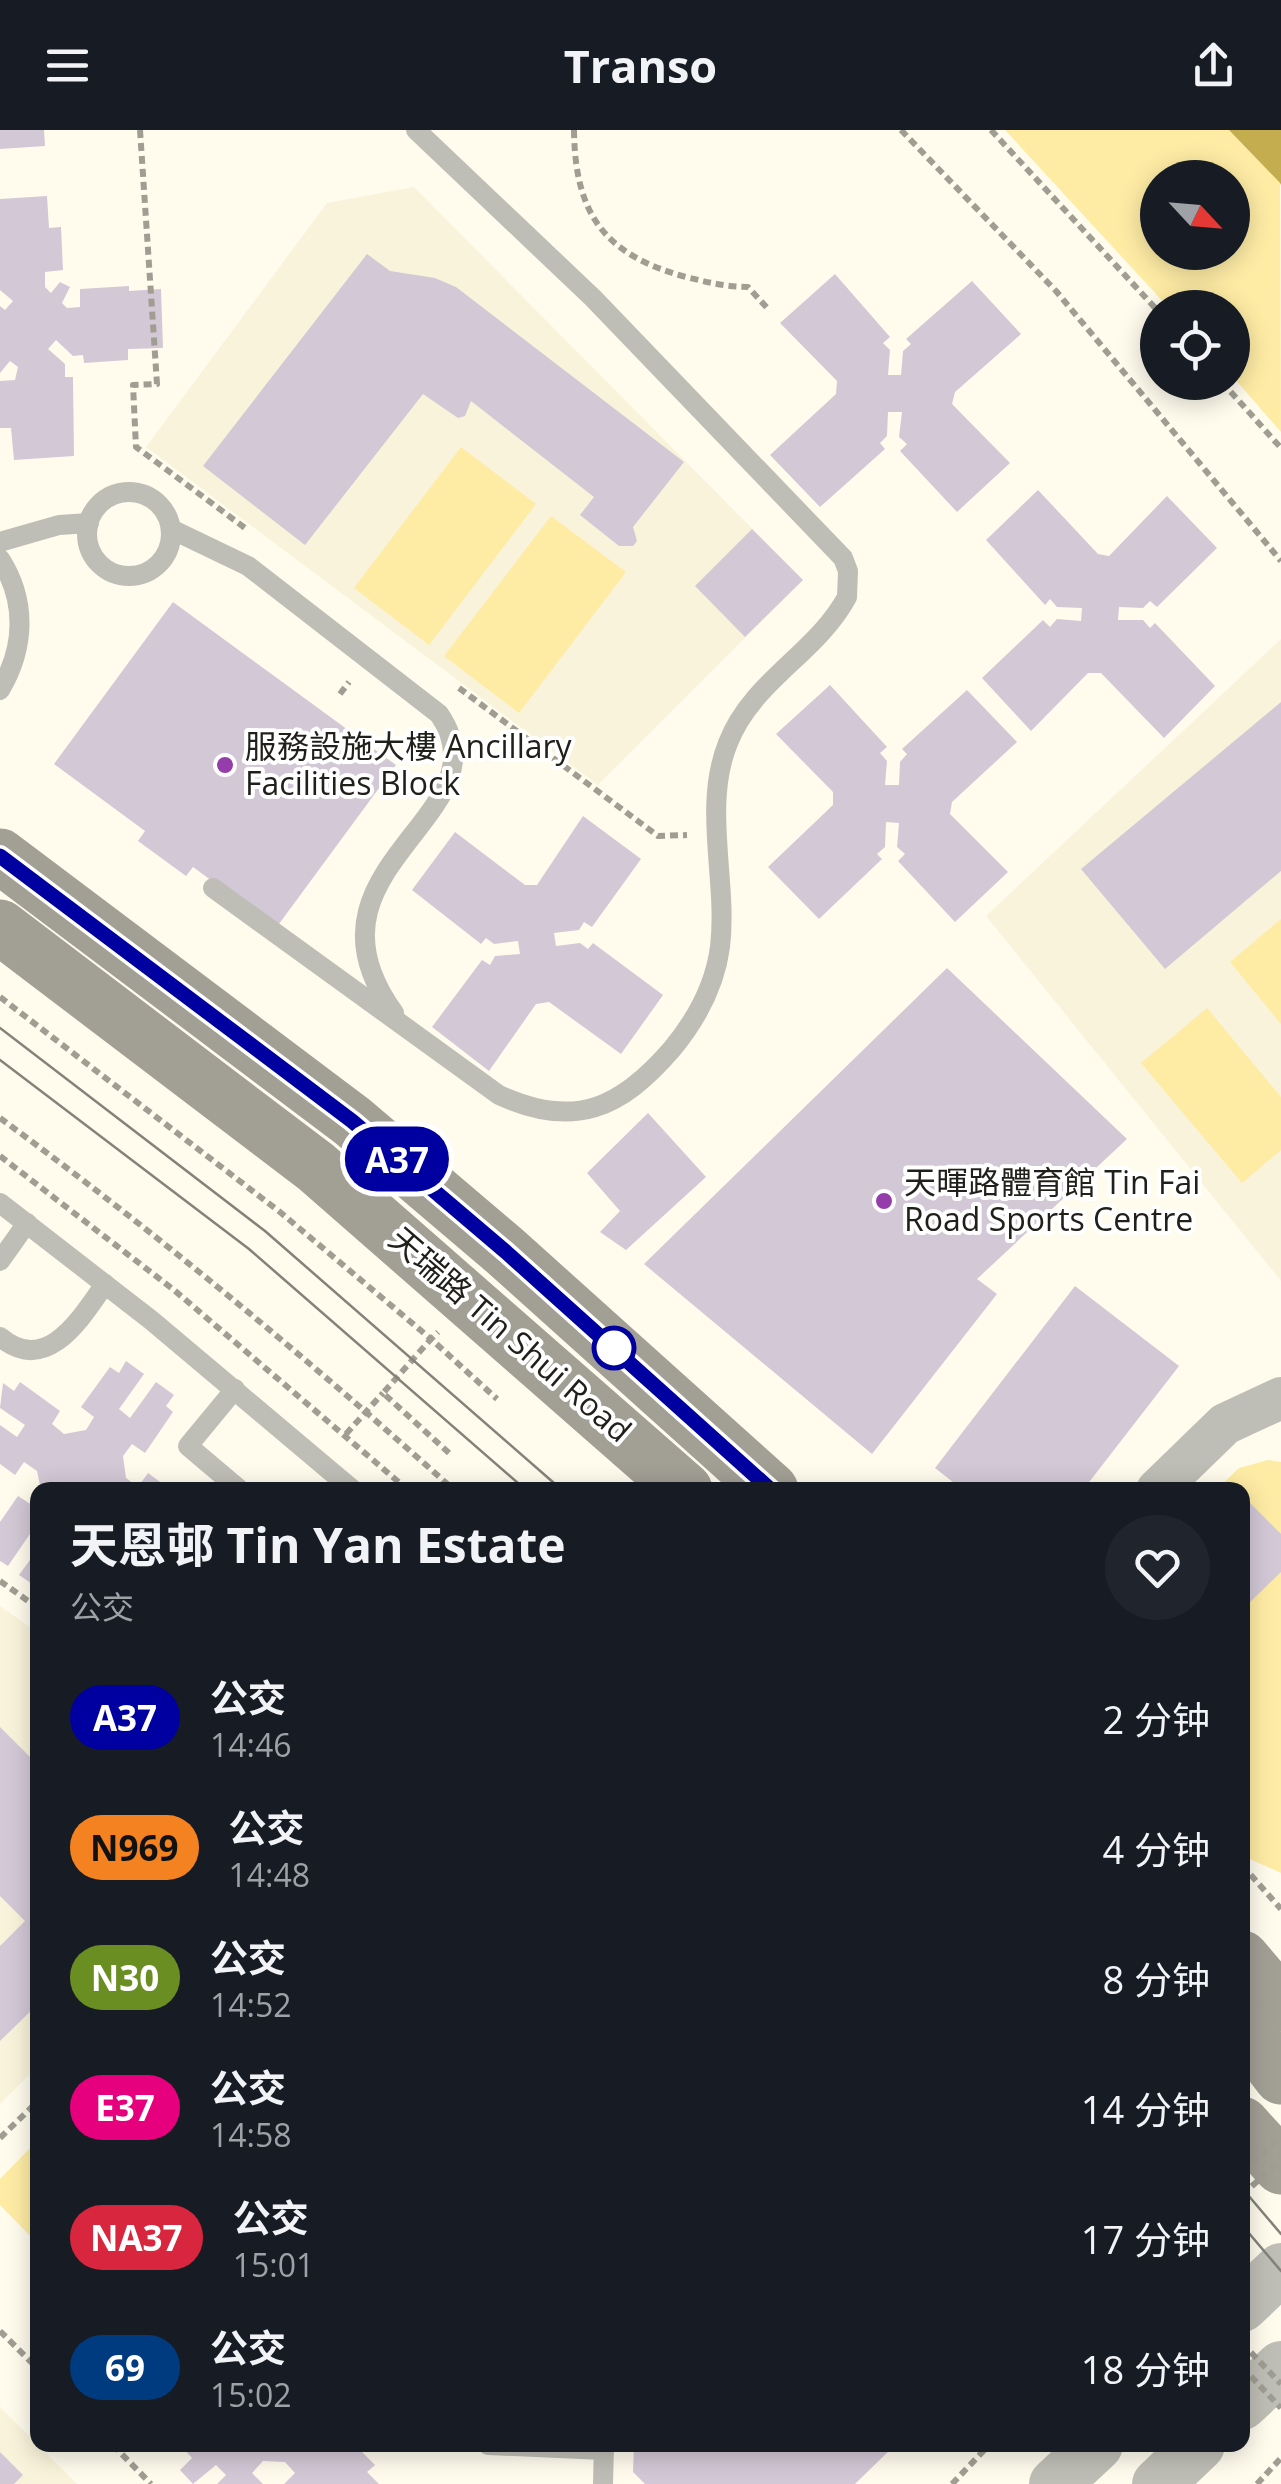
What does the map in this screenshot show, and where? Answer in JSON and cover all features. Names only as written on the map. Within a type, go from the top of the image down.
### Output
[{"type":"main road","name":"天瑞路 Tin Shui Road","points":[[0,856],[352,1121],[506,1252],[762,1482]]},
{"type":"main road","name":"天瑞路 Tin Shui Road","points":[[0,926],[316,1167],[676,1482]]},
{"type":"main road","points":[[1250,1967],[1281,2004]]},
{"type":"main road","points":[[1250,2036],[1281,2077]]},
{"type":"main road","points":[[1250,2132],[1281,2163]]},
{"type":"street","points":[[1165,1482],[1225,1424],[1281,1398]]},
{"type":"street","points":[[1250,2298],[1281,2269]]},
{"type":"street","points":[[1250,2396],[1281,2367]]},
{"type":"street","points":[[1055,2484],[1089,2452]]},
{"type":"street","points":[[1158,2484],[1192,2452]]},
{"type":"lane","points":[[213,888],[488,1088],[522,1106],[572,1111],[598,1107],[632,1090],[683,1036],[714,975],[722,926],[720,771],[732,734],[752,700],[842,608],[850,585],[843,558],[593,298],[416,130]]},
{"type":"lane","points":[[133,492],[159,504],[171,529],[166,556],[157,566],[132,576],[106,570],[96,561],[87,536],[89,523],[106,500],[133,492]]},
{"type":"lane","points":[[0,542],[59,525],[89,523]]},
{"type":"lane","points":[[171,529],[248,566],[439,714],[448,727],[455,756],[447,790],[382,872],[367,919],[366,943],[375,978],[392,1011],[409,1029]]},
{"type":"lane","points":[[0,560],[16,593],[20,636],[0,690]]},
{"type":"lane","points":[[0,1203],[235,1389],[344,1482]]},
{"type":"lane","points":[[0,1261],[27,1223]]},
{"type":"lane","points":[[1,1342],[40,1350],[58,1343],[105,1284]]},
{"type":"lane","points":[[231,1482],[188,1446],[235,1389]]},
{"type":"lane","points":[[602,2484],[604,2452]]},
{"type":"path","points":[[140,130],[157,384],[133,385],[136,447],[248,530]]},
{"type":"path","points":[[574,130],[579,188],[591,216],[611,243],[649,267],[727,287],[748,288],[770,310]]},
{"type":"path","points":[[901,130],[1056,291],[1281,561]]},
{"type":"path","points":[[991,130],[1140,291]]},
{"type":"path","points":[[1238,400],[1281,448]]},
{"type":"path","points":[[449,680],[658,836],[718,833]]},
{"type":"path","points":[[0,997],[280,1212],[498,1399]]},
{"type":"path","points":[[0,1118],[194,1266],[445,1482]]},
{"type":"path","points":[[0,1156],[174,1290],[399,1482]]},
{"type":"path","points":[[346,1434],[431,1339]]},
{"type":"path","points":[[383,1394],[449,1453]]},
{"type":"path","points":[[0,1581],[30,1602]]},
{"type":"path","points":[[1250,1874],[1281,1909]]},
{"type":"path","points":[[0,2138],[30,2109]]},
{"type":"path","points":[[1250,2165],[1281,2137]]},
{"type":"path","points":[[1250,2188],[1281,2163]]},
{"type":"path","points":[[0,2332],[30,2361]]},
{"type":"path","points":[[1250,2351],[1281,2384]]},
{"type":"path","points":[[1250,2375],[1281,2408]]},
{"type":"path","points":[[120,2452],[151,2484]]},
{"type":"path","points":[[952,2484],[982,2452]]},
{"type":"path","points":[[1257,2484],[1281,2458]]},
{"type":"shaded area","points":[[1005,130],[1229,130],[1280,183],[1281,432],[1250,396],[1250,290],[1152,290]]},
{"type":"shaded area","points":[[1229,130],[1281,130],[1281,185],[1280,183]]},
{"type":"shaded area","points":[[414,187],[803,580],[598,785],[146,447],[327,203]]},
{"type":"shaded area","points":[[461,447],[536,504],[429,645],[354,588]]},
{"type":"shaded area","points":[[551,516],[626,572],[519,713],[444,656]]},
{"type":"shaded area","points":[[1281,639],[1281,1281],[986,916]]},
{"type":"shaded area","points":[[1281,919],[1281,1024],[1230,962]]},
{"type":"shaded area","points":[[1207,1008],[1281,1097],[1281,1150],[1242,1183],[1141,1063]]},
{"type":"shaded area","points":[[1268,1460],[1281,1462],[1281,1873],[1250,1859],[1250,1482],[1224,1482],[1239,1468]]},
{"type":"shaded area","points":[[0,1606],[30,1627],[30,2074],[0,2104]]},
{"type":"shaded area","points":[[30,2148],[30,2236],[0,2205],[0,2179]]},
{"type":"shaded area","points":[[0,2407],[30,2437],[30,2452],[45,2452],[77,2484],[0,2484]]},
{"type":"building","points":[[0,130],[44,130],[45,146],[0,149]]},
{"type":"building","points":[[47,196],[49,228],[61,227],[63,270],[45,272],[45,287],[51,293],[60,282],[70,287],[62,303],[67,308],[80,307],[80,289],[161,289],[163,348],[128,349],[128,360],[84,363],[83,355],[73,356],[56,340],[48,349],[65,364],[65,377],[73,377],[74,456],[14,460],[11,428],[0,428],[0,381],[15,380],[18,367],[10,361],[0,373],[0,306],[5,310],[13,301],[0,290],[0,199]]},
{"type":"building","points":[[367,254],[390,271],[435,278],[456,287],[684,462],[633,527],[637,541],[633,546],[619,546],[580,515],[594,497],[471,401],[465,416],[458,418],[423,394],[305,545],[203,466]]},
{"type":"building","points":[[835,274],[890,337],[883,343],[890,350],[888,375],[901,375],[903,351],[911,344],[906,339],[972,281],[1021,334],[955,392],[952,404],[1010,463],[957,512],[900,451],[907,444],[899,437],[902,412],[888,412],[887,436],[880,443],[885,449],[820,507],[770,455],[836,394],[837,381],[780,323]]},
{"type":"building","points":[[1038,490],[1098,554],[1109,556],[1167,496],[1217,548],[1157,607],[1150,601],[1143,608],[1119,607],[1118,620],[1143,620],[1150,628],[1155,623],[1215,686],[1164,738],[1101,673],[1088,673],[1031,731],[982,678],[1043,620],[1050,627],[1057,619],[1081,621],[1082,608],[1057,607],[1050,599],[1045,605],[986,540]]},
{"type":"building","points":[[752,529],[803,580],[745,637],[695,586]]},
{"type":"building","name":"服務設施大樓 Ancillary Facilities Block","points":[[173,602],[396,765],[276,928],[193,867],[186,876],[138,841],[145,831],[54,764]]},
{"type":"building","points":[[830,685],[887,747],[880,753],[887,761],[885,785],[899,785],[900,762],[907,754],[902,749],[967,690],[1017,742],[952,802],[950,814],[1008,872],[955,922],[898,861],[905,854],[897,847],[899,823],[886,822],[885,847],[877,854],[882,859],[819,919],[768,867],[833,805],[833,792],[776,734]]},
{"type":"building","points":[[1281,702],[1281,871],[1165,969],[1081,869]]},
{"type":"building","points":[[583,816],[641,859],[592,927],[584,922],[579,930],[554,933],[556,946],[580,943],[588,949],[593,943],[663,995],[621,1054],[549,1002],[536,1004],[489,1071],[432,1027],[482,960],[490,965],[495,956],[520,954],[518,941],[494,944],[486,938],[481,944],[412,890],[455,832],[525,885],[537,885]]},
{"type":"building","name":"天暉路體育館 Tin Fai Road Sports Centre","points":[[947,968],[1127,1139],[977,1279],[997,1294],[872,1454],[644,1264]]},
{"type":"building","points":[[648,1113],[706,1177],[626,1250],[600,1232],[620,1211],[587,1173]]},
{"type":"building","points":[[1075,1286],[1179,1366],[1089,1482],[953,1482],[935,1468]]},
{"type":"building","points":[[126,1361],[144,1374],[119,1409],[130,1418],[156,1382],[174,1395],[166,1406],[173,1412],[145,1453],[132,1444],[123,1456],[126,1478],[131,1482],[39,1482],[37,1471],[24,1462],[15,1475],[0,1464],[0,1425],[17,1437],[25,1425],[0,1408],[3,1383],[14,1391],[20,1382],[60,1411],[52,1424],[64,1434],[86,1430],[94,1417],[81,1407],[110,1367],[119,1373]]},
{"type":"building","points":[[148,1473],[160,1482],[142,1482]]},
{"type":"building","points":[[18,1496],[30,1504],[30,1534],[8,1566],[0,1561],[0,1522]]},
{"type":"building","points":[[1250,1503],[1281,1534],[1281,1572],[1250,1602]]},
{"type":"building","points":[[30,1560],[30,1583],[19,1575]]},
{"type":"building","points":[[0,1727],[30,1757],[30,2012],[0,2041],[0,1946],[25,1921],[0,1896]]},
{"type":"building","points":[[0,2452],[23,2475],[14,2484],[0,2484]]},
{"type":"building","points":[[187,2452],[362,2452],[375,2465],[367,2472],[379,2484],[284,2484],[295,2473],[285,2462],[263,2461],[252,2473],[263,2484],[217,2484],[226,2475],[216,2465],[193,2484],[180,2470],[192,2458]]},
{"type":"building","points":[[634,2452],[888,2452],[855,2484],[645,2484],[633,2472]]},
{"type":"tram line","points":[[0,1028],[265,1231],[553,1482]]},
{"type":"tram line","points":[[0,1060],[249,1249],[517,1482]]},
{"type":"tram line","points":[[1250,2197],[1281,2234]]},
{"type":"tram line","points":[[1250,2234],[1281,2271]]},
{"type":"bus line","name":"A37","points":[[0,856],[352,1121],[506,1252],[762,1482]]},
{"type":"place","name":"服務設施大樓 Ancillary Facilities Block","points":[[225,765]]},
{"type":"place","name":"天暉路體育館 Tin Fai Road Sports Centre","points":[[884,1201]]}]
